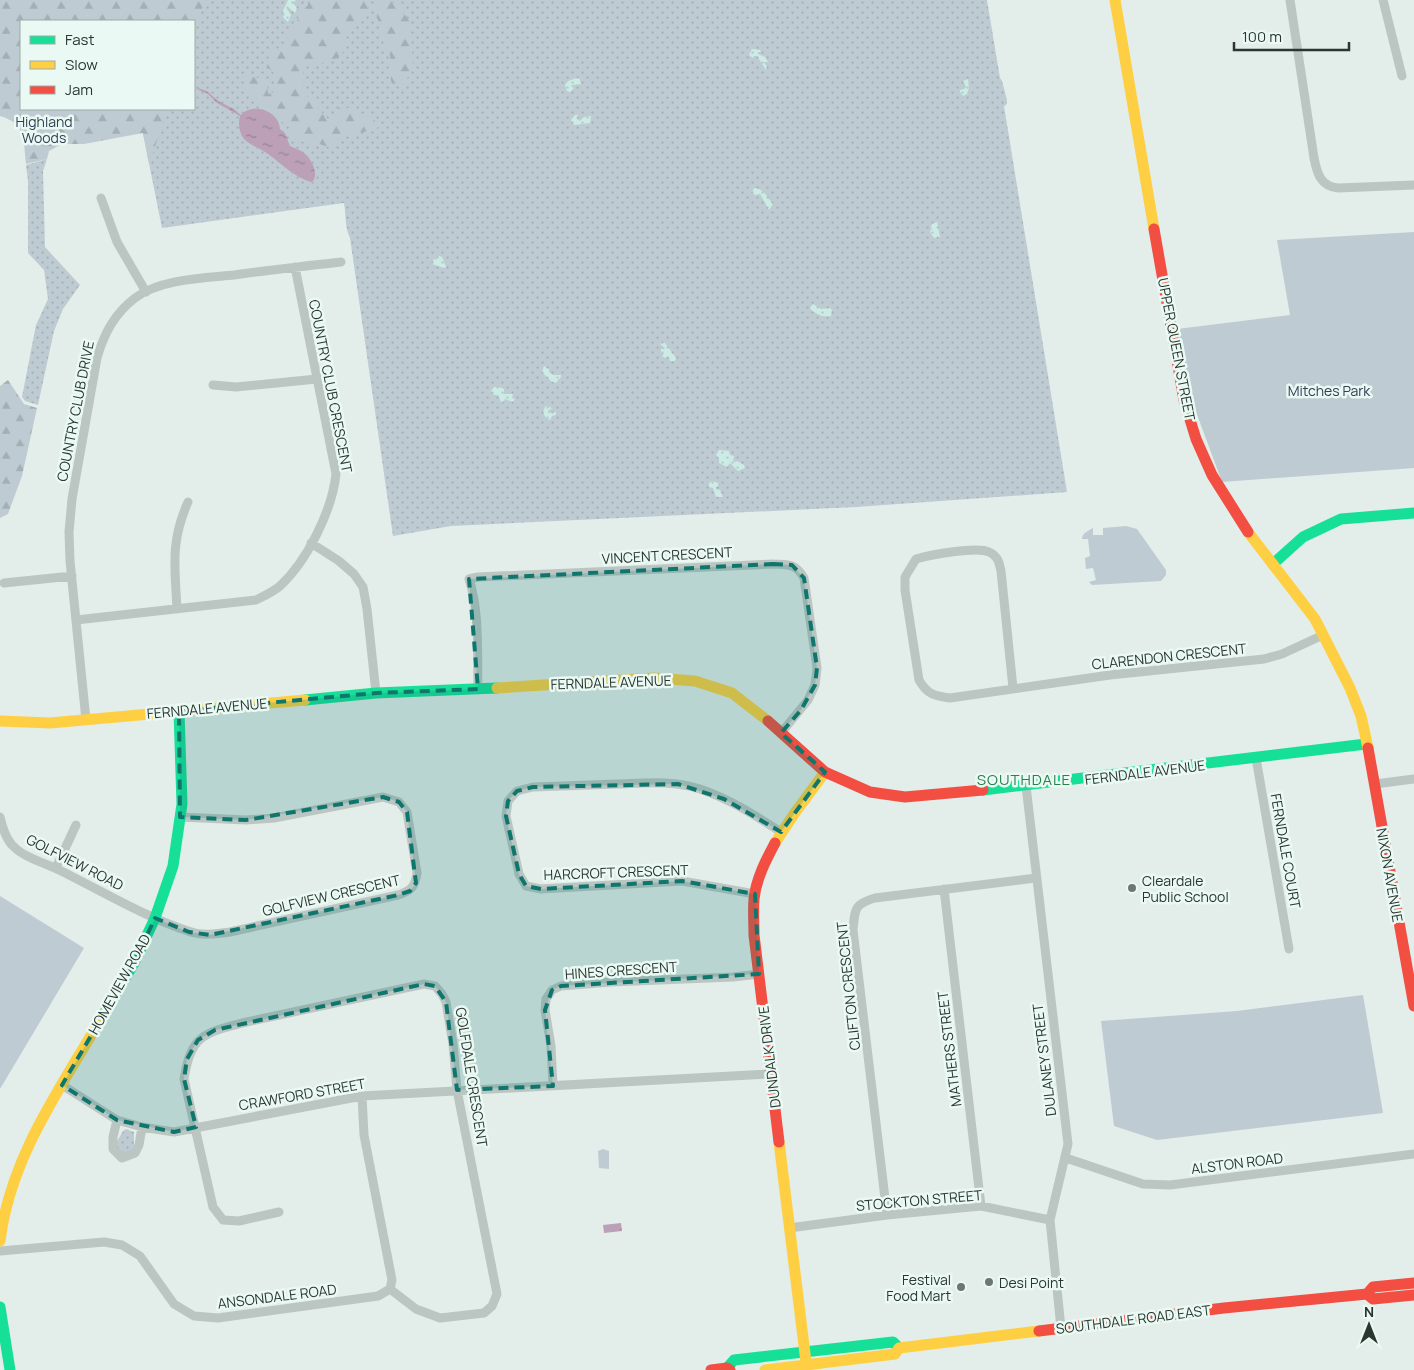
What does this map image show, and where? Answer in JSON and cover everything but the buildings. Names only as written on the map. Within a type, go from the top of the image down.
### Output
[{"type":"street","name":"UPPER QUEEN STREET","points":[[1115,0],[1175,354],[1184,400],[1196,439],[1212,475],[1249,534],[1315,619],[1350,688],[1360,716],[1366,744]]},
{"type":"street","points":[[1293,0],[1314,158],[1317,173],[1322,182],[1331,187],[1338,188],[1414,185]]},
{"type":"street","points":[[1383,0],[1402,76]]},
{"type":"street","points":[[101,198],[116,242],[146,292]]},
{"type":"street","name":"COUNTRY CLUB DRIVE","points":[[86,720],[69,532],[72,499],[103,337],[116,318],[136,297],[159,286],[187,280],[341,262]]},
{"type":"street","name":"COUNTRY CLUB CRESCENT","points":[[76,620],[256,600],[278,588],[294,570],[311,543],[335,489],[336,474],[295,267]]},
{"type":"street","points":[[213,385],[236,387],[317,379]]},
{"type":"street","points":[[177,609],[174,548],[181,518],[188,502]]},
{"type":"street","points":[[1273,564],[1302,537],[1341,519],[1414,513]]},
{"type":"street","points":[[311,543],[339,561],[354,574],[363,587],[376,693]]},
{"type":"street","name":"CLARENDON CRESCENT","points":[[1013,688],[998,558],[988,551],[975,550],[916,558],[905,577],[905,590],[919,680],[925,690],[936,696],[950,698],[1013,688],[1264,659],[1282,654],[1323,635]]},
{"type":"street","name":"VINCENT CRESCENT","points":[[478,689],[475,613],[470,579],[478,577],[753,565],[792,565],[799,570],[804,578],[817,668],[815,684],[808,700],[782,733]]},
{"type":"street","points":[[4,583],[72,576]]},
{"type":"street","name":"FERNDALE AVENUE","points":[[0,721],[50,723],[376,693],[478,689],[654,678],[694,681],[732,693],[782,733],[825,772],[870,792],[905,797],[1026,786],[1366,744]]},
{"type":"street","name":"HOMEVIEW ROAD","points":[[0,1241],[6,1205],[21,1159],[33,1134],[134,963],[155,918],[173,866],[182,804],[179,711]]},
{"type":"street","name":"NIXON AVENUE","points":[[1366,744],[1409,946],[1414,1006]]},
{"type":"street","name":"FERNDALE COURT","points":[[1256,758],[1289,949]]},
{"type":"street","name":"DUNDALK DRIVE","points":[[806,1362],[754,935],[755,894],[764,865],[782,832],[825,772]]},
{"type":"street","points":[[1375,784],[1414,779]]},
{"type":"street","name":"HARCROFT CRESCENT","points":[[755,894],[682,881],[541,890],[526,886],[519,874],[506,816],[508,801],[517,791],[533,788],[655,782],[678,784],[700,789],[724,799],[743,808],[782,832]]},
{"type":"street","name":"DULANEY STREET","points":[[1026,786],[1068,1144],[1050,1220],[1061,1328]]},
{"type":"street","name":"GOLFVIEW CRESCENT","points":[[155,918],[189,932],[210,935],[398,895],[410,891],[416,883],[417,873],[407,812],[399,802],[383,797],[274,818],[246,820],[180,817]]},
{"type":"street","name":"GOLFVIEW ROAD","points":[[0,817],[2,827],[11,844],[24,854],[155,918]]},
{"type":"street","points":[[56,868],[76,825]]},
{"type":"street","name":"CLIFTON CRESCENT","points":[[888,1215],[854,930],[854,913],[861,902],[875,898],[1036,878]]},
{"type":"street","name":"MATHERS STREET","points":[[944,889],[981,1206]]},
{"type":"street","name":"HINES CRESCENT","points":[[553,1086],[551,1046],[545,1010],[546,999],[552,990],[561,986],[733,978],[759,974]]},
{"type":"street","name":"GOLFDALE CRESCENT","points":[[279,1212],[239,1221],[223,1220],[213,1207],[207,1188],[196,1127],[184,1079],[187,1059],[198,1040],[224,1027],[424,984],[434,986],[442,994],[446,1002],[453,1044],[457,1090],[497,1294],[492,1306],[484,1313],[440,1318],[416,1309],[390,1289]]},
{"type":"street","name":"CRAWFORD STREET","points":[[62,1085],[116,1120],[142,1127],[174,1132],[362,1096],[770,1074]]},
{"type":"street","points":[[362,1096],[364,1135],[390,1267],[392,1280],[390,1289]]},
{"type":"street","points":[[116,1120],[112,1137],[112,1149],[122,1158],[135,1153],[139,1145],[142,1127]]},
{"type":"street","name":"ALSTON ROAD","points":[[1066,1158],[1143,1184],[1170,1185],[1414,1154]]},
{"type":"street","name":"STOCKTON STREET","points":[[789,1228],[888,1215],[981,1206],[1050,1220]]},
{"type":"street","name":"ANSONDALE ROAD","points":[[0,1251],[104,1242],[122,1245],[140,1256],[174,1304],[194,1316],[218,1318],[354,1300],[378,1296],[390,1289]]},
{"type":"street","name":"SOUTHDALE ROAD EAST","points":[[765,1370],[893,1342],[899,1348],[1224,1308],[1367,1294],[1373,1287],[1414,1283]]},
{"type":"street","name":"SOUTHDALE ROAD EAST","points":[[1367,1294],[1372,1299],[1414,1295]]},
{"type":"street","points":[[0,1307],[10,1370]]},
{"type":"street","name":"SOUTHDALE ROAD EAST","points":[[711,1370],[728,1369],[734,1360],[806,1362]]},
{"type":"highlighted area","points":[[773,564],[792,565],[804,578],[817,668],[815,685],[801,710],[781,733],[825,772],[781,832],[724,799],[678,784],[533,787],[517,791],[508,801],[506,816],[519,874],[526,886],[541,889],[682,881],[755,894],[759,974],[561,986],[552,990],[545,1010],[553,1086],[457,1090],[446,1002],[435,986],[424,984],[215,1030],[198,1040],[187,1059],[184,1079],[196,1127],[174,1132],[117,1120],[62,1085],[134,963],[155,918],[189,932],[210,935],[398,895],[410,891],[416,883],[407,812],[399,802],[383,797],[246,820],[180,817],[179,711],[376,693],[478,689],[469,579]]},
{"type":"green space","name":"Highland Woods","points":[[0,0],[205,0],[195,29],[195,20],[20,20],[20,110],[168,110],[149,164],[143,133],[84,144],[62,144],[49,151],[47,159],[26,164],[24,140],[19,128],[9,119],[0,116]]},
{"type":"green space","points":[[116,0],[987,0],[1000,78],[1007,100],[1007,104],[1004,106],[1067,492],[856,507],[451,526],[393,536],[344,203],[162,228],[138,110],[195,110],[195,20]]},
{"type":"green space","points":[[308,0],[367,0],[369,7],[346,38],[342,55],[330,62],[303,66],[304,96],[315,100],[329,120],[335,118],[337,109],[346,108],[368,117],[377,122],[379,126],[376,129],[338,138],[332,148],[316,143],[315,146],[291,138],[291,128],[277,119],[257,98],[242,90],[246,75],[267,80],[268,94],[274,92],[277,83],[276,78],[267,67],[270,49],[285,48],[287,36],[296,28],[299,14],[308,5]]},
{"type":"green space","points":[[373,0],[389,0],[399,6],[410,22],[413,63],[406,82],[397,86],[391,81],[390,55],[386,53]]},
{"type":"green space","name":"Highland Woods","points":[[47,159],[43,171],[45,247],[80,285],[63,309],[54,331],[38,405],[25,401],[22,397],[36,325],[48,299],[44,270],[28,253],[28,181],[26,165]]},
{"type":"green space","name":"Mitches Park","points":[[1414,232],[1414,468],[1222,482],[1192,401],[1177,329],[1290,315],[1277,240]]},
{"type":"green space","points":[[8,380],[24,404],[37,408],[22,476],[8,514],[0,518],[0,386]]},
{"type":"green space","points":[[1126,526],[1137,529],[1166,570],[1166,575],[1161,581],[1092,585],[1089,582],[1096,580],[1093,568],[1086,569],[1085,558],[1090,556],[1088,539],[1082,539],[1083,535],[1093,528],[1093,535],[1103,535],[1103,528]]},
{"type":"green space","points":[[0,896],[84,948],[0,1089]]},
{"type":"green space","points":[[1363,995],[1383,1113],[1157,1140],[1114,1126],[1101,1021],[1237,1011]]},
{"type":"green space","points":[[126,1129],[134,1132],[134,1145],[131,1152],[122,1154],[118,1151],[116,1143]]},
{"type":"green space","points":[[603,1149],[609,1151],[609,1169],[599,1168],[598,1151]]},
{"type":"sand","points":[[288,0],[296,0],[293,3],[297,8],[295,13],[289,8],[287,9],[291,15],[288,22],[283,17],[285,14],[282,13]]},
{"type":"sand","points":[[752,49],[760,50],[761,52],[758,52],[758,54],[765,57],[768,62],[764,62],[767,67],[766,70],[757,56],[753,58],[749,55]]},
{"type":"sand","points":[[579,78],[581,84],[572,85],[574,88],[570,92],[567,91],[565,85],[568,81]]},
{"type":"sand","points":[[968,79],[969,88],[967,94],[963,96],[960,90],[966,87],[963,81]]},
{"type":"sand","points":[[575,115],[578,115],[577,119],[580,121],[584,117],[591,116],[590,123],[574,125],[571,120]]},
{"type":"sand","points":[[754,188],[763,192],[773,204],[769,210],[760,194],[755,195],[752,193]]},
{"type":"sand","points":[[937,222],[940,237],[934,238],[930,232],[931,229],[933,230],[932,224]]},
{"type":"sand","points":[[442,257],[446,267],[432,264],[434,259],[437,260],[436,258]]},
{"type":"sand","points":[[813,304],[821,309],[830,308],[832,310],[831,316],[822,316],[814,312],[810,308]]},
{"type":"sand","points":[[664,342],[676,358],[675,361],[670,361],[669,357],[665,358],[662,356],[664,354],[661,353],[661,349],[665,348],[660,344]]},
{"type":"sand","points":[[544,366],[553,375],[561,375],[556,383],[552,382],[542,372]]},
{"type":"sand","points":[[494,387],[504,389],[504,394],[513,394],[512,398],[515,399],[513,402],[505,399],[502,403],[498,395],[494,395],[491,391]]},
{"type":"sand","points":[[546,406],[552,408],[548,413],[556,412],[556,415],[552,416],[550,420],[544,414]]},
{"type":"sand","points":[[719,450],[729,451],[730,455],[734,456],[733,461],[744,465],[745,468],[738,471],[730,463],[727,467],[719,463],[716,455]]},
{"type":"sand","points":[[712,481],[718,483],[716,489],[720,490],[723,497],[716,497],[713,488],[709,487],[709,483]]},
{"type":"water","points":[[197,88],[207,91],[218,101],[241,115],[252,109],[265,110],[270,113],[279,123],[280,129],[285,133],[290,146],[304,153],[310,160],[315,172],[314,180],[311,182],[299,177],[244,139],[240,131],[240,116],[217,103],[208,94]]},
{"type":"water","points":[[621,1223],[622,1231],[604,1233],[603,1225]]},
{"type":"traffic: fast","points":[[1273,564],[1303,537],[1341,519],[1414,513]]},
{"type":"traffic: fast","points":[[305,700],[376,693],[497,688]]},
{"type":"traffic: fast","points":[[99,1022],[134,963],[155,918],[173,866],[182,804],[179,711]]},
{"type":"traffic: fast","points":[[983,790],[1366,744]]},
{"type":"traffic: fast","points":[[0,1307],[10,1370]]},
{"type":"traffic: fast","points":[[727,1368],[734,1360],[893,1342],[899,1348]]},
{"type":"traffic: slow","points":[[1115,0],[1154,229]]},
{"type":"traffic: slow","points":[[1248,532],[1315,619],[1350,688],[1361,716],[1368,748]]},
{"type":"traffic: slow","points":[[497,688],[654,678],[695,681],[732,693],[768,721]]},
{"type":"traffic: slow","points":[[0,721],[50,723],[305,700]]},
{"type":"traffic: slow","points":[[775,843],[825,772]]},
{"type":"traffic: slow","points":[[0,1241],[5,1211],[25,1154],[52,1100],[99,1022]]},
{"type":"traffic: slow","points":[[779,1142],[807,1370]]},
{"type":"traffic: slow","points":[[765,1370],[895,1354],[899,1348],[1039,1331]]},
{"type":"traffic: jam","points":[[1154,229],[1184,400],[1196,439],[1212,475],[1248,532]]},
{"type":"traffic: jam","points":[[768,721],[825,772],[870,792],[905,797],[983,790]]},
{"type":"traffic: jam","points":[[1368,748],[1414,1006]]},
{"type":"traffic: jam","points":[[775,843],[757,884],[754,899],[754,935],[779,1142]]},
{"type":"traffic: jam","points":[[1039,1331],[1224,1308],[1367,1294],[1373,1287],[1414,1283]]},
{"type":"traffic: jam","points":[[1367,1294],[1373,1299],[1414,1295]]},
{"type":"traffic: jam","points":[[711,1370],[727,1368],[730,1370]]},
{"type":"place","name":"Cleardale Public School","points":[[1132,888]]},
{"type":"place","name":"Desi Point","points":[[989,1282]]},
{"type":"place","name":"Festival Food Mart","points":[[961,1287]]},
{"type":"district","name":"SOUTHDALE","points":[[1024,779]]}]
